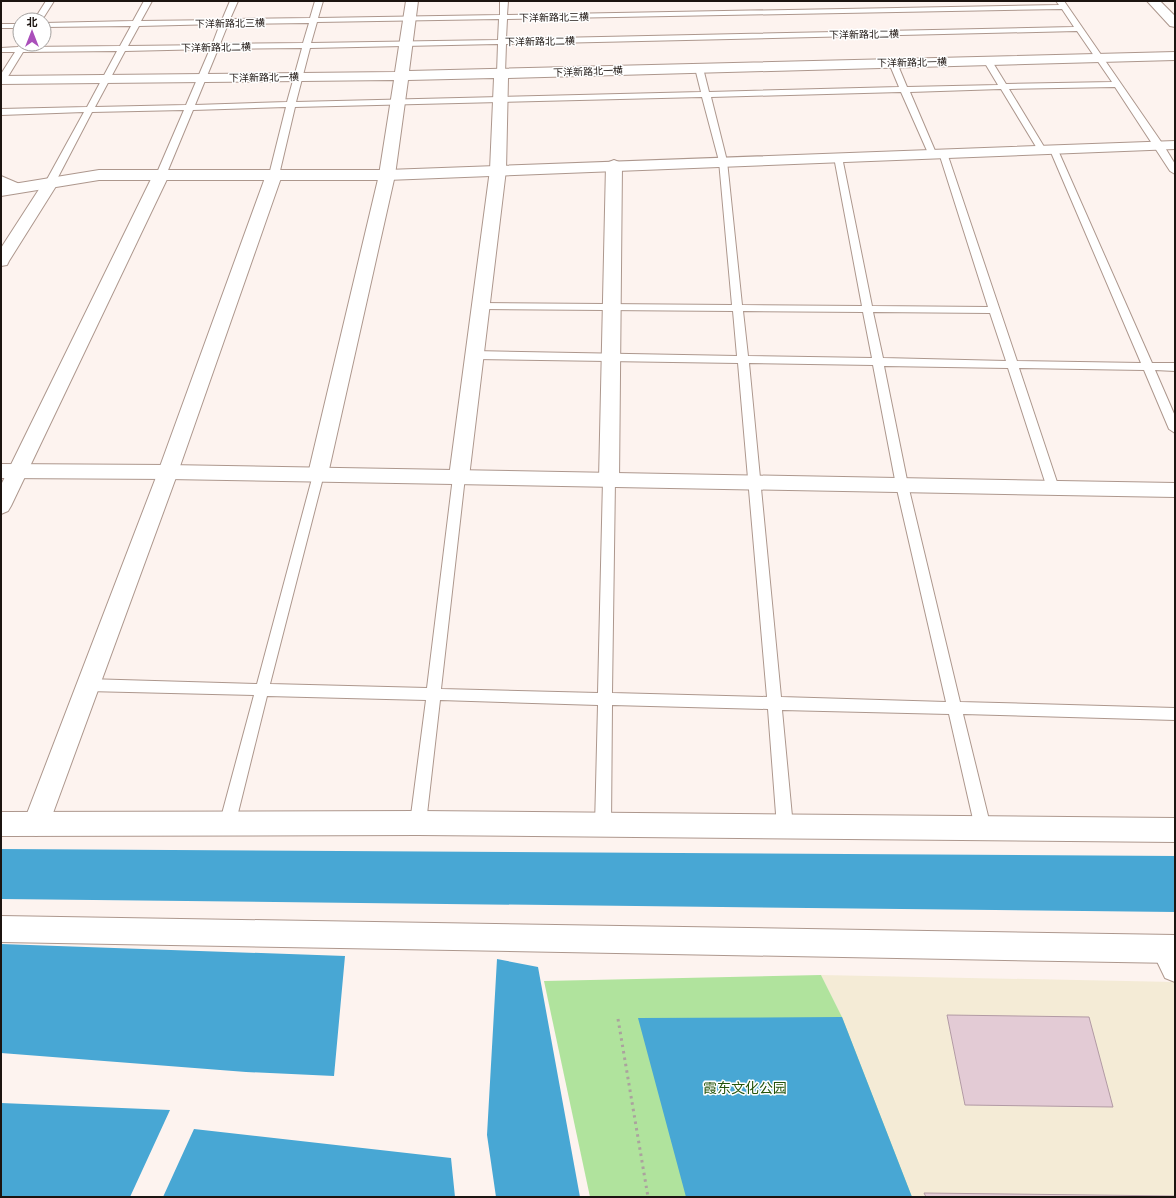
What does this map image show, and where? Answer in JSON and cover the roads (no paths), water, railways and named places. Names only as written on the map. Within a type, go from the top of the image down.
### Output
[{"type":"street","points":[[318,474],[387,175],[412,1]]},
{"type":"street","points":[[1153,1],[1175,23]]},
{"type":"street","name":"下洋新路北一横","points":[[1,80],[502,73],[1175,56]]},
{"type":"street","points":[[459,477],[498,170],[502,73]]},
{"type":"street","points":[[1,191],[99,176],[387,175],[723,160],[1175,145]]},
{"type":"street","points":[[609,480],[614,165]]},
{"type":"street","points":[[36,824],[168,472],[274,175]]},
{"type":"street","points":[[1,506],[10,471],[161,176]]},
{"type":"street","points":[[1,181],[17,188]]},
{"type":"street","points":[[1,261],[50,183]]},
{"type":"street","points":[[10,471],[318,474],[1175,490]]},
{"type":"street","points":[[1,824],[418,823],[603,826],[1175,830]]},
{"type":"street","points":[[1,929],[1172,956]]},
{"type":"lane","points":[[43,12],[50,1]]},
{"type":"lane","points":[[50,183],[148,1]]},
{"type":"lane","points":[[161,176],[234,1]]},
{"type":"lane","points":[[274,175],[298,76],[319,1]]},
{"type":"lane","points":[[502,73],[504,1]]},
{"type":"lane","points":[[1062,4],[1160,146],[1175,171]]},
{"type":"lane","name":"下洋新路北三横","points":[[52,25],[314,22],[1062,4]]},
{"type":"lane","points":[[1,26],[12,26]]},
{"type":"lane","name":"下洋新路北二横","points":[[52,47],[307,46],[1079,29]]},
{"type":"lane","name":"下洋新路北二横","points":[[1,50],[12,48]]},
{"type":"lane","points":[[1,80],[19,52]]},
{"type":"lane","points":[[988,60],[1004,87],[1048,150],[1175,429]]},
{"type":"lane","points":[[894,62],[905,89],[938,153],[994,310],[1053,488]]},
{"type":"lane","points":[[699,68],[723,160],[755,482],[785,827]]},
{"type":"lane","points":[[1,112],[1117,84]]},
{"type":"lane","points":[[838,156],[902,485],[983,828]]},
{"type":"lane","points":[[480,306],[994,310]]},
{"type":"lane","points":[[474,355],[1175,367]]},
{"type":"lane","points":[[227,824],[318,474]]},
{"type":"lane","points":[[418,823],[459,477]]},
{"type":"lane","points":[[603,826],[609,480]]},
{"type":"lane","points":[[87,685],[1175,714]]},
{"type":"water","points":[[1,849],[1175,856],[1175,912],[1,899]]},
{"type":"water","points":[[1,944],[345,956],[334,1076],[246,1072],[1,1053]]},
{"type":"water","points":[[497,959],[538,967],[580,1197],[496,1197],[487,1135]]},
{"type":"water","points":[[842,1017],[912,1197],[686,1197],[638,1018]]},
{"type":"water","points":[[1,1103],[170,1110],[130,1197],[1,1197]]},
{"type":"water","points":[[194,1129],[451,1158],[455,1197],[163,1197]]},
{"type":"park label","name":"霞东文化公园","points":[[745,1087]]}]
